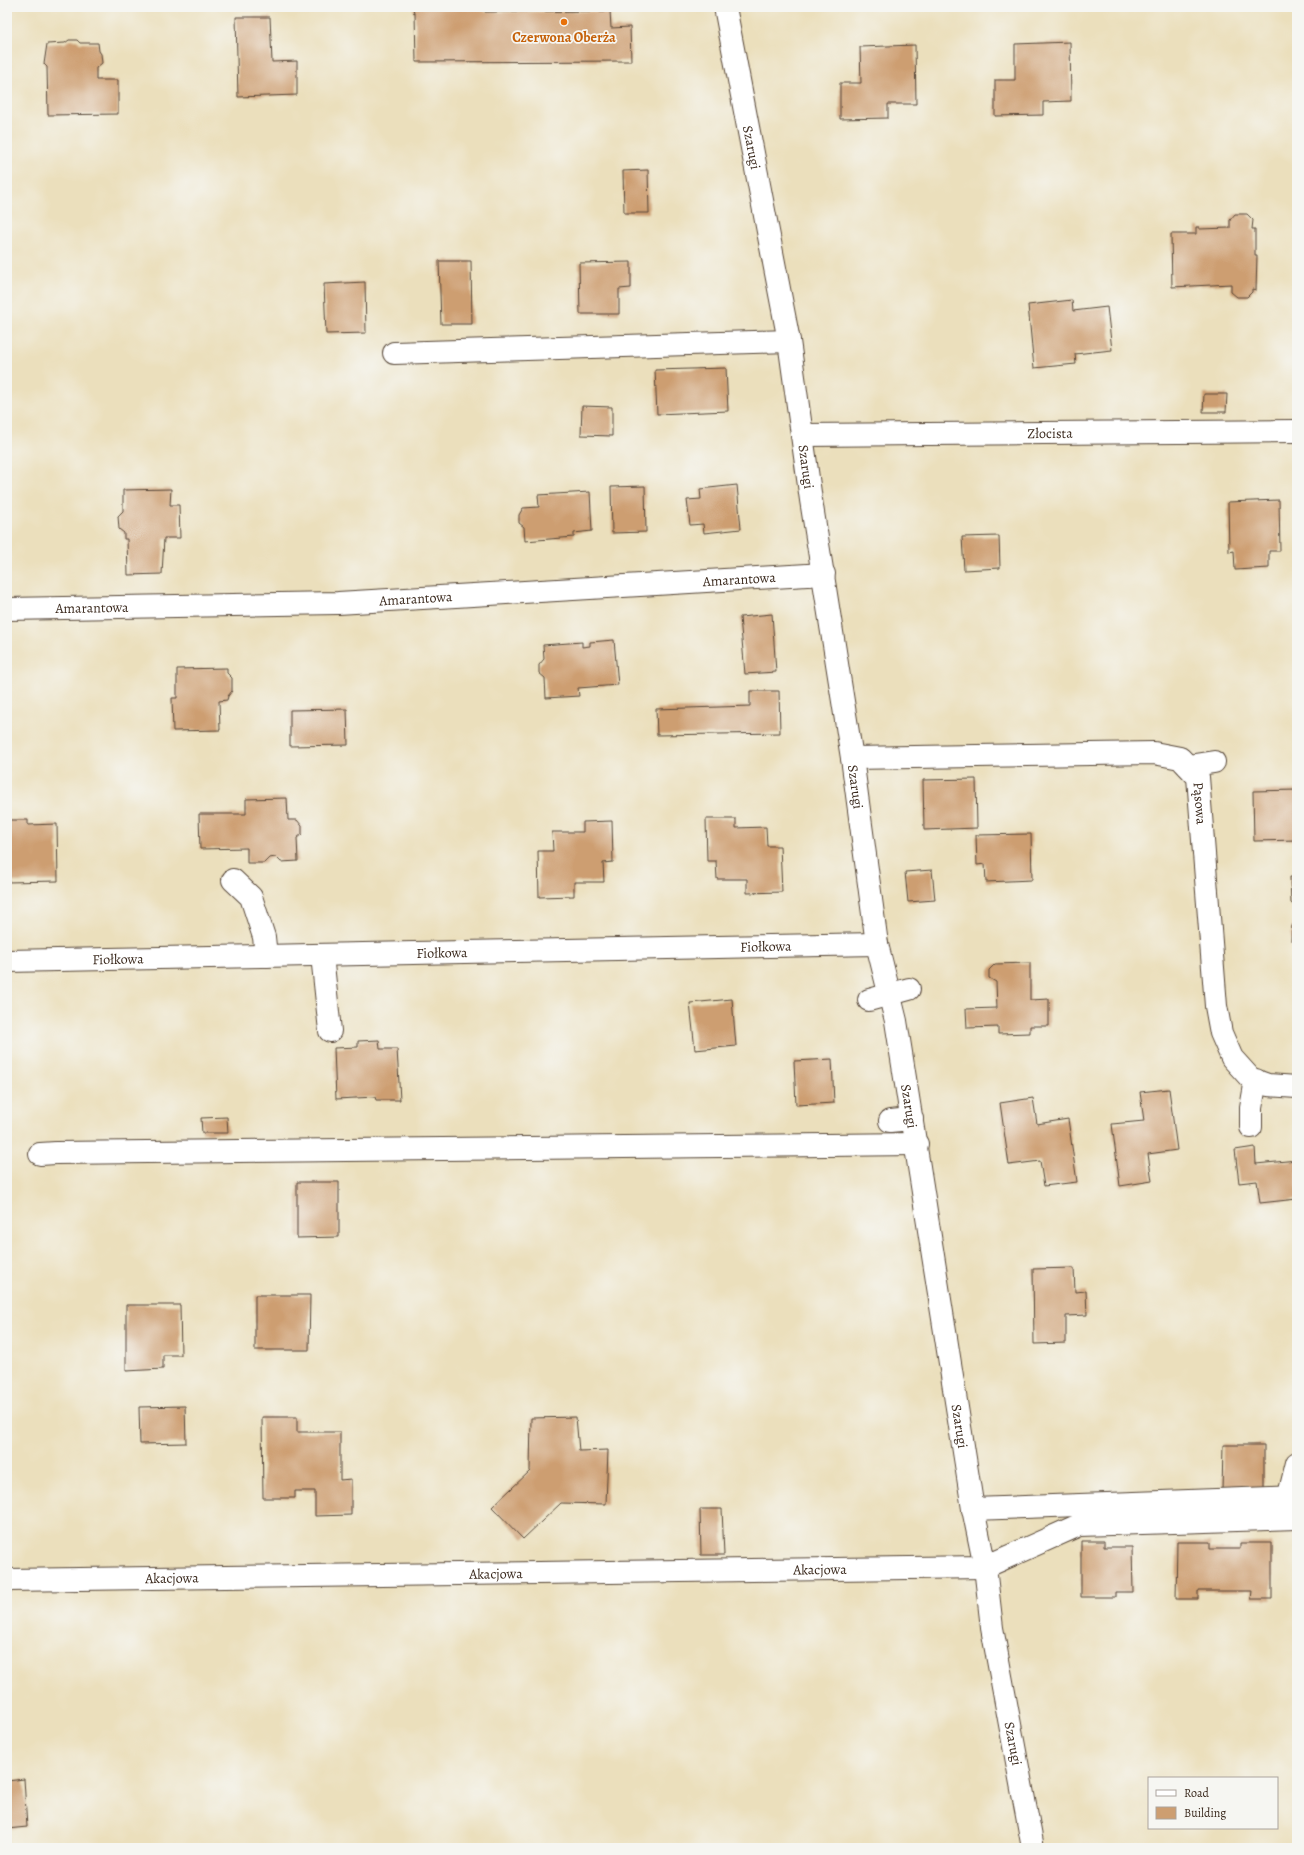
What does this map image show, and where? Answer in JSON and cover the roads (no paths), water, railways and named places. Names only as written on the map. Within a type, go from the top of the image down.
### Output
[{"type":"street","name":"Szarugi","points":[[725,7],[789,341],[852,758],[877,944],[899,991],[896,1021],[917,1144],[973,1508],[985,1567],[992,1628],[1033,1848]]},
{"type":"street","points":[[394,353],[789,341]]},
{"type":"street","name":"Złocista","points":[[802,435],[1297,432]]},
{"type":"street","name":"Amarantowa","points":[[7,610],[338,603],[824,574]]},
{"type":"street","name":"Pąsowa","points":[[852,758],[1154,753],[1180,758],[1198,777],[1214,904],[1216,1006],[1221,1033],[1232,1058],[1251,1079],[1268,1085],[1297,1087]]},
{"type":"street","points":[[1188,766],[1214,762]]},
{"type":"street","points":[[232,880],[251,897],[264,937],[266,956]]},
{"type":"street","name":"Fiołkowa","points":[[7,961],[877,944]]},
{"type":"street","points":[[322,955],[330,1031]]},
{"type":"street","points":[[869,1000],[899,991]]},
{"type":"street","points":[[1251,1127],[1250,1108],[1256,1080]]},
{"type":"street","points":[[890,1121],[912,1119]]},
{"type":"street","points":[[40,1154],[79,1152],[917,1144]]},
{"type":"street","points":[[973,1508],[1294,1498],[1290,1491],[1297,1463]]},
{"type":"street","points":[[985,1567],[1079,1524],[1297,1518]]},
{"type":"street","name":"Akacjowa","points":[[7,1580],[985,1567]]},
{"type":"place","name":"Czerwona Oberża","points":[[564,22]]}]
